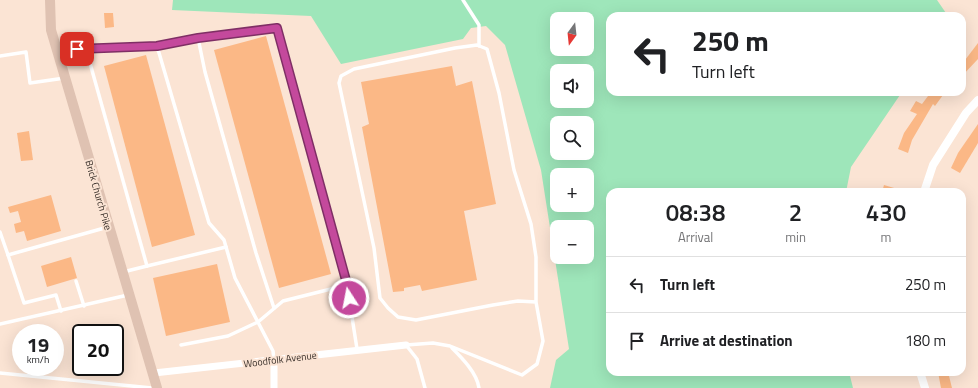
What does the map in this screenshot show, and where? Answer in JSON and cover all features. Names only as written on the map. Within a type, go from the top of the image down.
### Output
[{"type":"main road","name":"Brick Church Pike","points":[[50,0],[51,30],[56,49],[157,388]]},
{"type":"street","points":[[925,188],[933,166],[966,113],[978,100]]},
{"type":"street","name":"Woodfolk Avenue","points":[[154,374],[357,349],[406,345]]},
{"type":"street","points":[[274,360],[274,388]]},
{"type":"street","points":[[921,376],[925,388]]},
{"type":"lane","points":[[463,0],[479,25],[479,46]]},
{"type":"lane","points":[[56,49],[157,46],[198,38],[277,28],[347,284],[357,349]]},
{"type":"lane","points":[[198,38],[205,72],[274,308]]},
{"type":"lane","points":[[157,46],[209,223],[224,240],[235,278],[273,352],[274,360]]},
{"type":"lane","points":[[406,345],[433,343],[450,346],[522,375],[537,364],[543,341],[536,302],[536,257],[531,224],[514,170],[493,66],[487,49],[479,46],[454,48],[354,69],[341,76],[339,83],[374,248],[380,298],[398,317],[416,320],[518,301],[536,302]]},
{"type":"lane","points":[[86,49],[147,266]]},
{"type":"lane","points":[[0,56],[26,52],[30,83],[65,78]]},
{"type":"lane","points":[[8,255],[109,226]]},
{"type":"lane","points":[[0,232],[24,303],[56,295],[61,311]]},
{"type":"lane","points":[[122,272],[226,247]]},
{"type":"lane","points":[[76,281],[84,306]]},
{"type":"lane","points":[[182,345],[228,336],[258,322],[283,301],[347,284]]},
{"type":"lane","points":[[0,324],[129,295]]},
{"type":"lane","points":[[406,345],[417,359],[425,388]]},
{"type":"lane","points":[[450,346],[471,370],[479,383],[479,388]]},
{"type":"lane","points":[[0,373],[152,388]]},
{"type":"green space","points":[[173,0],[937,0],[945,12],[606,12],[606,96],[899,96],[851,167],[847,188],[606,188],[606,376],[850,376],[853,388],[550,388],[556,360],[569,349],[556,264],[594,264],[594,220],[550,220],[550,228],[541,170],[505,45],[486,26],[471,28],[463,39],[341,64],[311,16],[172,10]]},
{"type":"building","points":[[104,13],[113,13],[114,27],[105,28]]},
{"type":"building","points":[[266,36],[331,274],[279,288],[214,50]]},
{"type":"building","points":[[978,43],[978,59],[966,72],[966,59]]},
{"type":"building","points":[[146,55],[195,235],[152,247],[104,66]]},
{"type":"building","points":[[452,66],[456,86],[472,81],[496,204],[464,211],[477,280],[422,291],[420,285],[404,288],[404,291],[393,292],[362,127],[369,124],[361,82]]},
{"type":"building","points":[[928,96],[942,96],[935,106],[933,104],[912,140],[908,153],[898,149],[904,133],[917,114],[910,111],[916,101],[922,104]]},
{"type":"building","points":[[978,124],[978,143],[960,173],[951,168],[958,153]]},
{"type":"building","points":[[29,131],[33,160],[21,161],[17,133]]},
{"type":"building","points":[[884,185],[894,188],[883,188]]},
{"type":"building","points":[[51,195],[61,231],[27,241],[24,231],[16,233],[14,224],[21,222],[18,211],[10,213],[8,207]]},
{"type":"building","points":[[71,257],[77,278],[47,287],[41,266]]},
{"type":"building","points":[[217,264],[230,322],[166,336],[153,278]]},
{"type":"building","points":[[939,376],[949,376],[952,388],[941,388]]},
{"type":"route","points":[[77,49],[157,46],[198,38],[277,28],[347,284],[349,298]]}]
